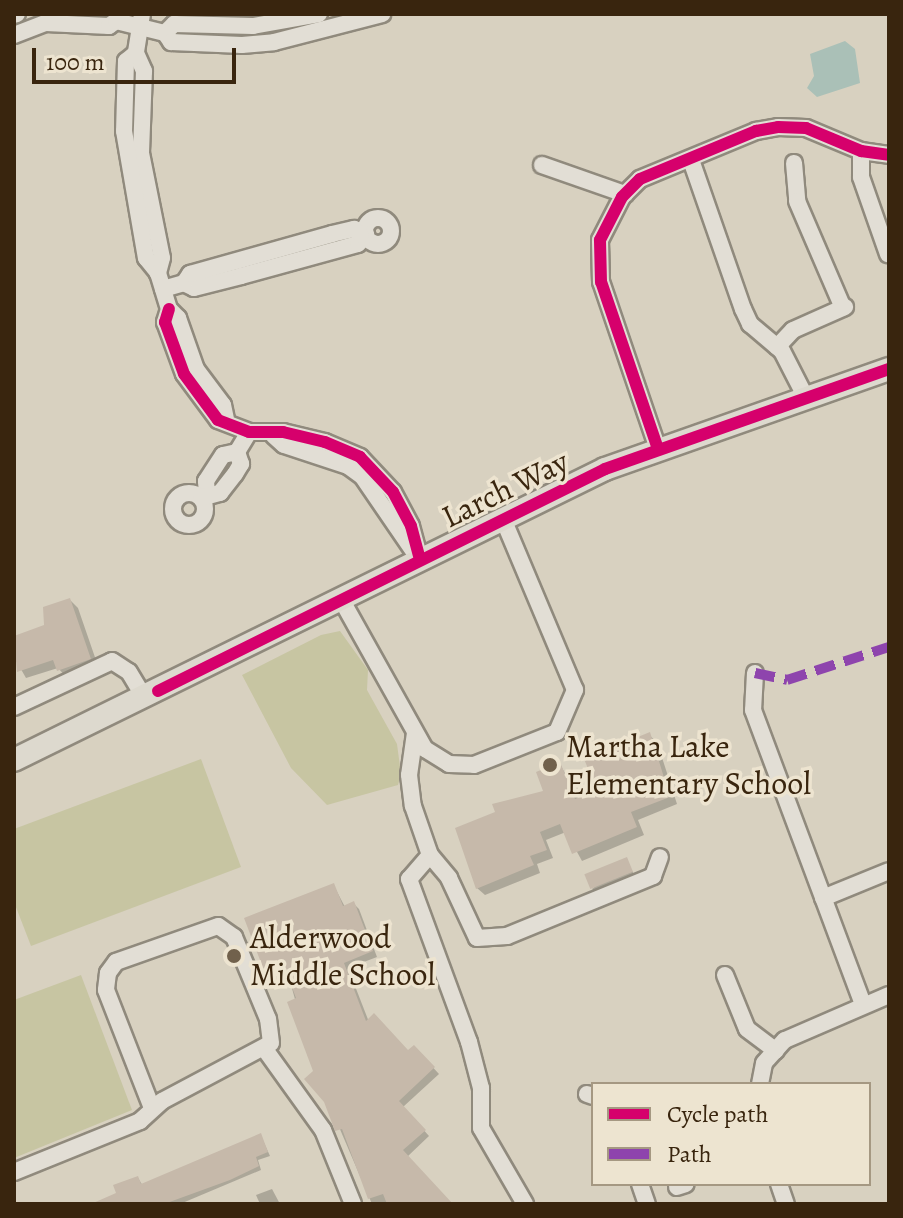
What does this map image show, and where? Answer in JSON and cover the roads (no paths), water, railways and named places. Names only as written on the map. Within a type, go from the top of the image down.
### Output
[{"type":"main road","name":"Larch Way","points":[[14,760],[420,559],[658,449],[806,398],[887,376]]},
{"type":"street","points":[[165,33],[174,24],[253,26],[319,14]]},
{"type":"street","points":[[14,35],[46,23],[109,26],[114,18],[140,20],[165,33],[171,42],[242,45],[274,42],[382,14]]},
{"type":"street","points":[[140,20],[136,53],[144,71],[139,122],[143,175],[162,258],[160,281],[169,309],[178,318],[196,369],[223,405],[226,419],[249,432],[274,436],[284,445],[348,466],[362,476],[420,559]]},
{"type":"street","points":[[658,449],[601,282],[600,240],[611,213],[625,194],[640,179],[756,131],[778,127],[806,128],[861,151],[889,155]]},
{"type":"street","points":[[861,151],[861,177],[888,254]]},
{"type":"street","points":[[691,160],[750,324],[777,347],[797,373],[806,398]]},
{"type":"street","points":[[777,347],[793,330],[844,307],[797,201],[794,163]]},
{"type":"street","points":[[542,165],[625,194]]},
{"type":"street","points":[[160,281],[184,283],[194,288],[358,244],[363,235]]},
{"type":"street","points":[[204,495],[206,481],[223,455],[237,452],[249,432]]},
{"type":"street","points":[[341,599],[425,749],[449,764],[474,765],[557,732],[570,711],[575,690],[503,519]]},
{"type":"street","points":[[14,707],[102,664],[121,664],[144,697]]},
{"type":"street","points":[[755,673],[753,710],[863,1004]]},
{"type":"street","points":[[415,733],[409,775],[413,806],[430,855],[449,878],[477,938],[507,936],[653,876],[660,857]]},
{"type":"street","points":[[430,855],[409,879],[469,1042],[481,1088],[481,1128],[525,1204]]},
{"type":"street","points":[[823,898],[889,871]]},
{"type":"street","points":[[14,1172],[140,1121],[152,1108],[271,1043],[268,1019],[234,937],[218,926],[116,962],[108,973],[106,990],[152,1108]]},
{"type":"street","points":[[725,975],[747,1029],[770,1057]]},
{"type":"street","points":[[761,1082],[770,1057],[806,1029],[889,995]]},
{"type":"street","points":[[264,1048],[323,1130],[353,1204]]},
{"type":"place","name":"Martha Lake Elementary School","points":[[550,765]]},
{"type":"place","name":"Alderwood Middle School","points":[[234,956]]}]
